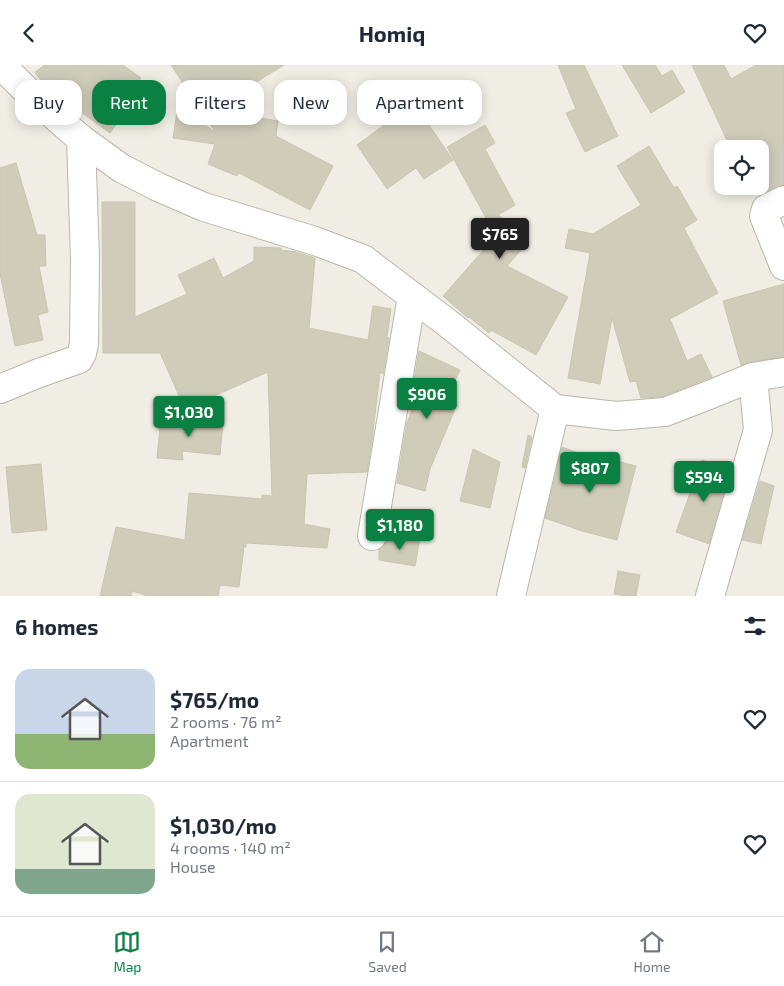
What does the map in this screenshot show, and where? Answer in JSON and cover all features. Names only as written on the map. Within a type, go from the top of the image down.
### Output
[{"type":"street","points":[[1,65],[34,98],[81,139],[121,168],[204,207],[315,241],[363,259],[450,325],[555,409],[616,416],[665,412],[753,377],[784,372]]},
{"type":"street","points":[[0,389],[79,359],[82,353],[84,344],[85,259],[81,139]]},
{"type":"street","points":[[784,200],[766,209],[764,216],[784,266]]},
{"type":"street","points":[[372,536],[412,296]]},
{"type":"street","points":[[710,596],[758,431],[753,377]]},
{"type":"street","points":[[511,596],[555,409]]},
{"type":"building","points":[[45,65],[123,65],[141,78],[140,80],[92,80],[92,120],[82,113],[82,80],[41,80],[35,72]]},
{"type":"building","points":[[171,65],[284,65],[260,80],[181,80]]},
{"type":"building","points":[[558,65],[584,65],[618,136],[585,152],[566,113],[576,109]]},
{"type":"building","points":[[622,65],[655,65],[662,76],[672,70],[685,92],[651,113]]},
{"type":"building","points":[[692,65],[724,65],[731,79],[756,65],[784,65],[784,185],[769,190],[769,140],[727,140]]},
{"type":"building","points":[[176,118],[176,125],[205,125],[216,133],[211,125],[264,125],[264,119],[274,120],[274,125],[277,125],[276,136],[333,166],[310,210],[239,173],[237,176],[208,164],[215,144],[173,138]]},
{"type":"building","points":[[99,125],[116,125],[110,133]]},
{"type":"building","points":[[384,125],[429,125],[453,160],[424,179],[416,168],[387,189],[357,145]]},
{"type":"building","points":[[485,125],[495,143],[485,149],[515,205],[498,215],[529,241],[507,266],[568,297],[536,355],[491,330],[489,333],[443,296],[496,236],[447,147]]},
{"type":"building","points":[[649,146],[674,188],[677,186],[697,220],[684,228],[718,293],[670,319],[687,361],[701,354],[712,377],[661,397],[641,398],[636,381],[630,382],[612,318],[600,384],[568,378],[590,253],[565,248],[569,229],[593,234],[641,205],[617,166]]},
{"type":"building","points":[[16,163],[37,235],[45,235],[46,266],[39,266],[48,312],[38,315],[43,340],[15,346],[0,274],[0,168]]},
{"type":"building","points":[[102,202],[135,202],[135,317],[187,294],[178,275],[214,258],[223,278],[254,261],[254,247],[281,248],[281,250],[315,258],[309,328],[368,340],[373,306],[391,309],[387,337],[389,338],[383,374],[380,372],[367,472],[307,474],[304,524],[330,529],[327,548],[246,543],[239,587],[220,585],[218,596],[148,596],[132,591],[131,596],[100,596],[116,527],[185,540],[189,493],[262,499],[262,495],[272,496],[268,372],[185,409],[160,353],[103,353]]},
{"type":"building","points":[[784,284],[784,357],[741,365],[723,301]]},
{"type":"building","points":[[419,351],[460,370],[446,399],[457,404],[430,469],[425,491],[397,483],[407,423],[420,389],[413,386]]},
{"type":"building","points":[[161,418],[223,423],[220,455],[182,451],[183,460],[157,458]]},
{"type":"building","points":[[528,435],[532,437],[525,468],[522,467]]},
{"type":"building","points":[[562,447],[608,464],[609,459],[636,466],[617,540],[582,531],[545,518]]},
{"type":"building","points":[[473,449],[500,462],[490,508],[460,501]]},
{"type":"building","points":[[702,460],[730,470],[709,544],[676,532]]},
{"type":"building","points":[[41,464],[47,530],[12,533],[6,467]]},
{"type":"building","points":[[760,481],[774,486],[761,544],[742,540]]},
{"type":"building","points":[[388,537],[420,538],[415,566],[379,560],[379,549],[384,546]]},
{"type":"building","points":[[618,571],[640,575],[636,596],[614,594]]}]
